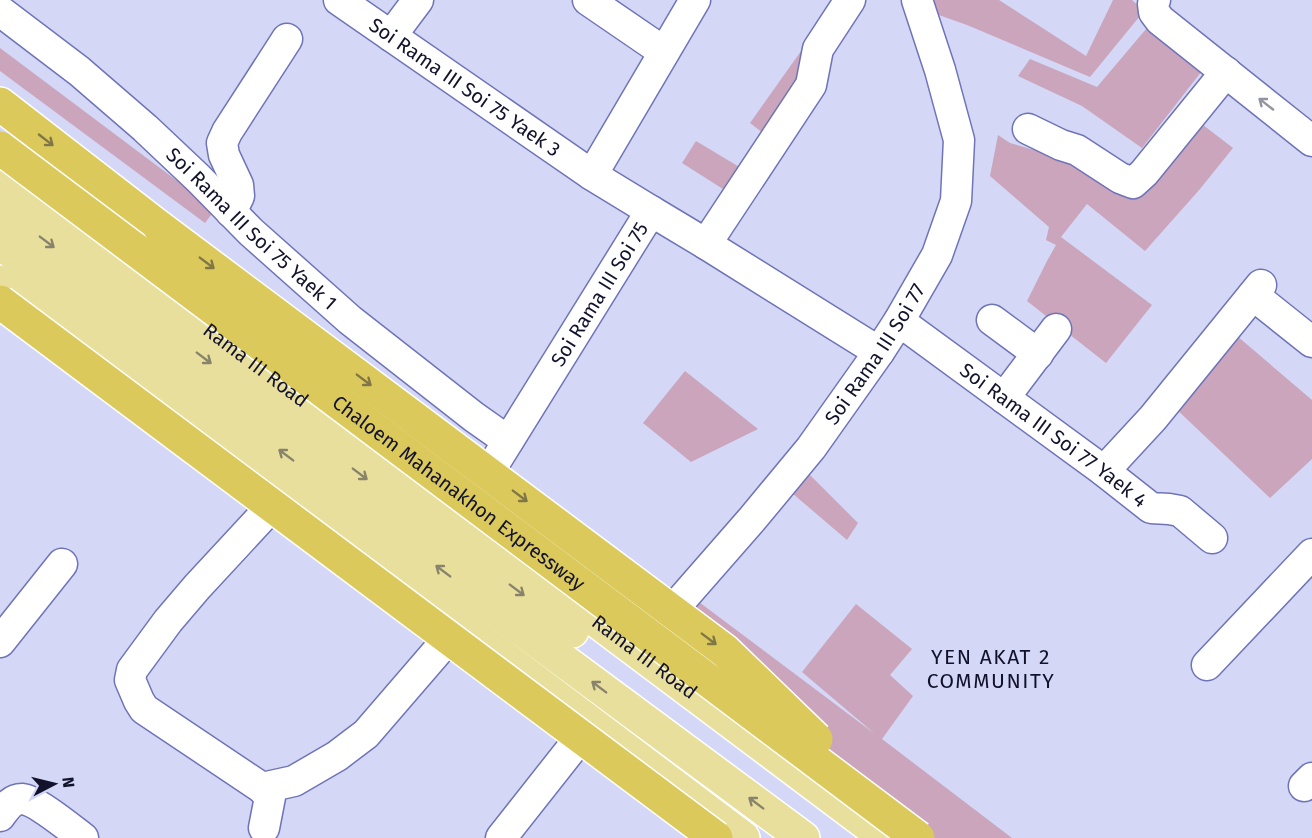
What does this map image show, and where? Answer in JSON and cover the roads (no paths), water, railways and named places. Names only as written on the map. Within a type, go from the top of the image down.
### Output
[{"type":"highway","points":[[0,104],[160,228],[724,651],[906,837]]},
{"type":"highway","name":"Chaloem Mahanakhon Expressway","points":[[0,148],[906,837]]},
{"type":"highway","points":[[0,302],[726,835]]},
{"type":"main road","name":"Rama III Road","points":[[0,173],[637,651],[906,837]]},
{"type":"main road","name":"Rama III Road","points":[[0,207],[851,838]]},
{"type":"main road","points":[[0,243],[803,838]]},
{"type":"main road","points":[[0,282],[285,492],[591,724],[726,835]]},
{"type":"street","name":"Soi Rama III Soi 75 Yaek 3","points":[[339,0],[592,175]]},
{"type":"street","points":[[391,36],[418,0]]},
{"type":"street","points":[[588,0],[664,52]]},
{"type":"street","points":[[592,175],[695,0]]},
{"type":"street","points":[[706,244],[811,85],[818,49],[850,0]]},
{"type":"street","name":"Soi Rama III Soi 77","points":[[637,651],[811,448],[879,352],[937,255],[956,201],[958,140],[929,32],[917,0]]},
{"type":"street","points":[[1154,6],[1160,20],[1312,141]]},
{"type":"street","name":"Soi Rama III Soi 75 Yaek 1","points":[[0,11],[79,71],[136,121],[198,178],[250,232],[350,320],[508,441]]},
{"type":"street","points":[[231,212],[239,196],[238,184],[224,155],[222,143],[287,39]]},
{"type":"street","points":[[1028,129],[1060,145],[1077,150],[1120,178],[1133,183],[1144,173],[1226,72]]},
{"type":"street","name":"Soi Rama III Soi 75","points":[[460,519],[651,211],[592,175]]},
{"type":"street","points":[[651,211],[879,352]]},
{"type":"street","points":[[1104,471],[1154,418],[1257,290],[1312,342]]},
{"type":"street","points":[[992,320],[1038,354]]},
{"type":"street","name":"Soi Rama III Soi 77 Yaek 4","points":[[899,321],[1152,508],[1180,511],[1212,538]]},
{"type":"street","points":[[1004,398],[1056,329]]},
{"type":"street","points":[[264,828],[270,797],[262,788],[144,709],[130,680],[132,670],[197,586],[285,492]]},
{"type":"street","points":[[1207,665],[1312,554]]},
{"type":"street","points":[[0,642],[62,564]]},
{"type":"street","points":[[262,788],[294,781],[337,756],[366,734],[460,625]]},
{"type":"street","points":[[501,838],[591,724]]},
{"type":"street","points":[[0,816],[10,803],[22,799],[36,804],[83,838]]},
{"type":"district","name":"YEN AKAT 2 COMMUNITY","points":[[991,669]]}]
